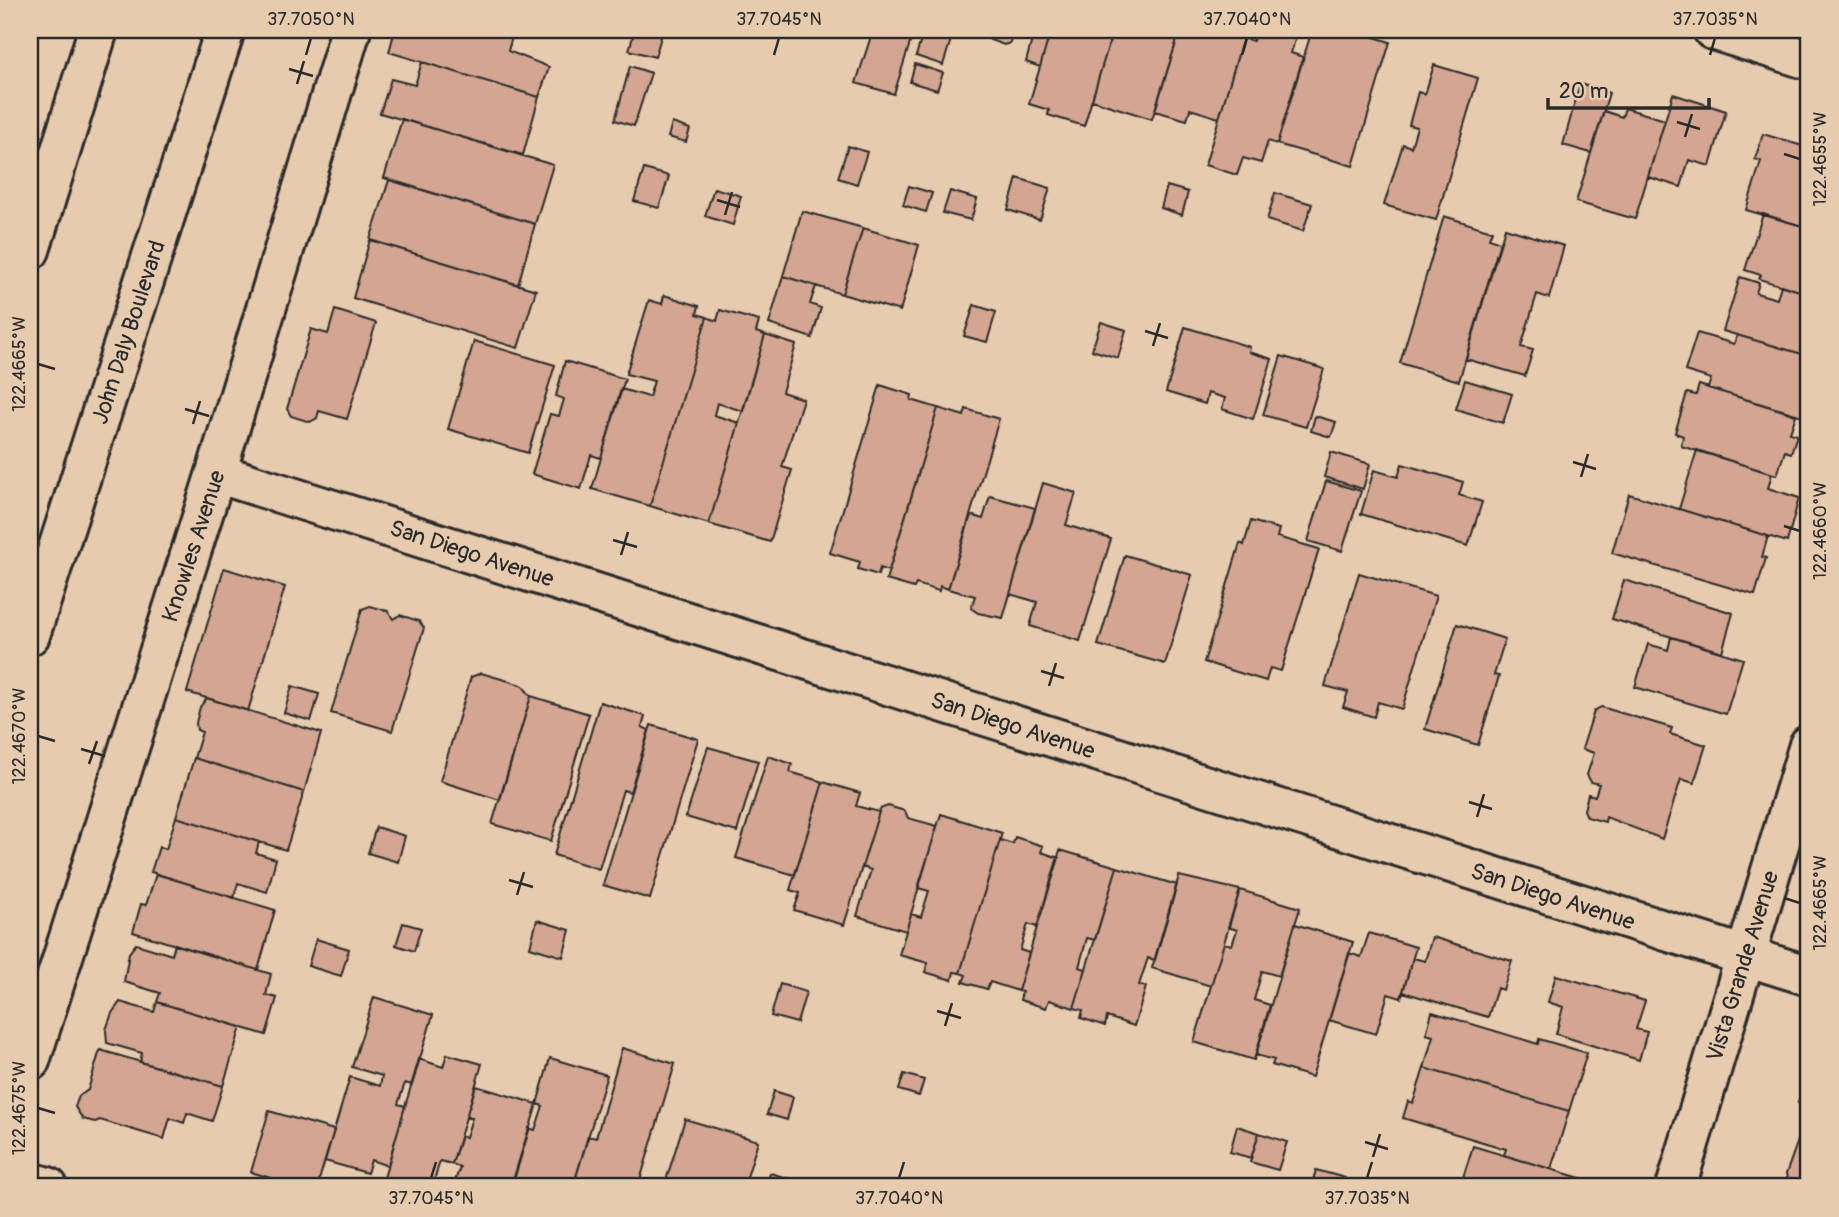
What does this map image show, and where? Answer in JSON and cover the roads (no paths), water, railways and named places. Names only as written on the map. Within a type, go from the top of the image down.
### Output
[{"type":"street","points":[[30,250],[98,30]]},
{"type":"street","name":"John Daly Boulevard","points":[[30,635],[225,30]]},
{"type":"street","name":"Knowles Avenue","points":[[30,1061],[216,473],[351,30]]},
{"type":"street","points":[[1713,30],[1809,60]]},
{"type":"street","name":"San Diego Avenue","points":[[216,473],[1809,976]]},
{"type":"street","name":"Vista Grande Avenue","points":[[1676,1187],[1809,746]]},
{"type":"street","points":[[30,1182],[48,1187]]}]
